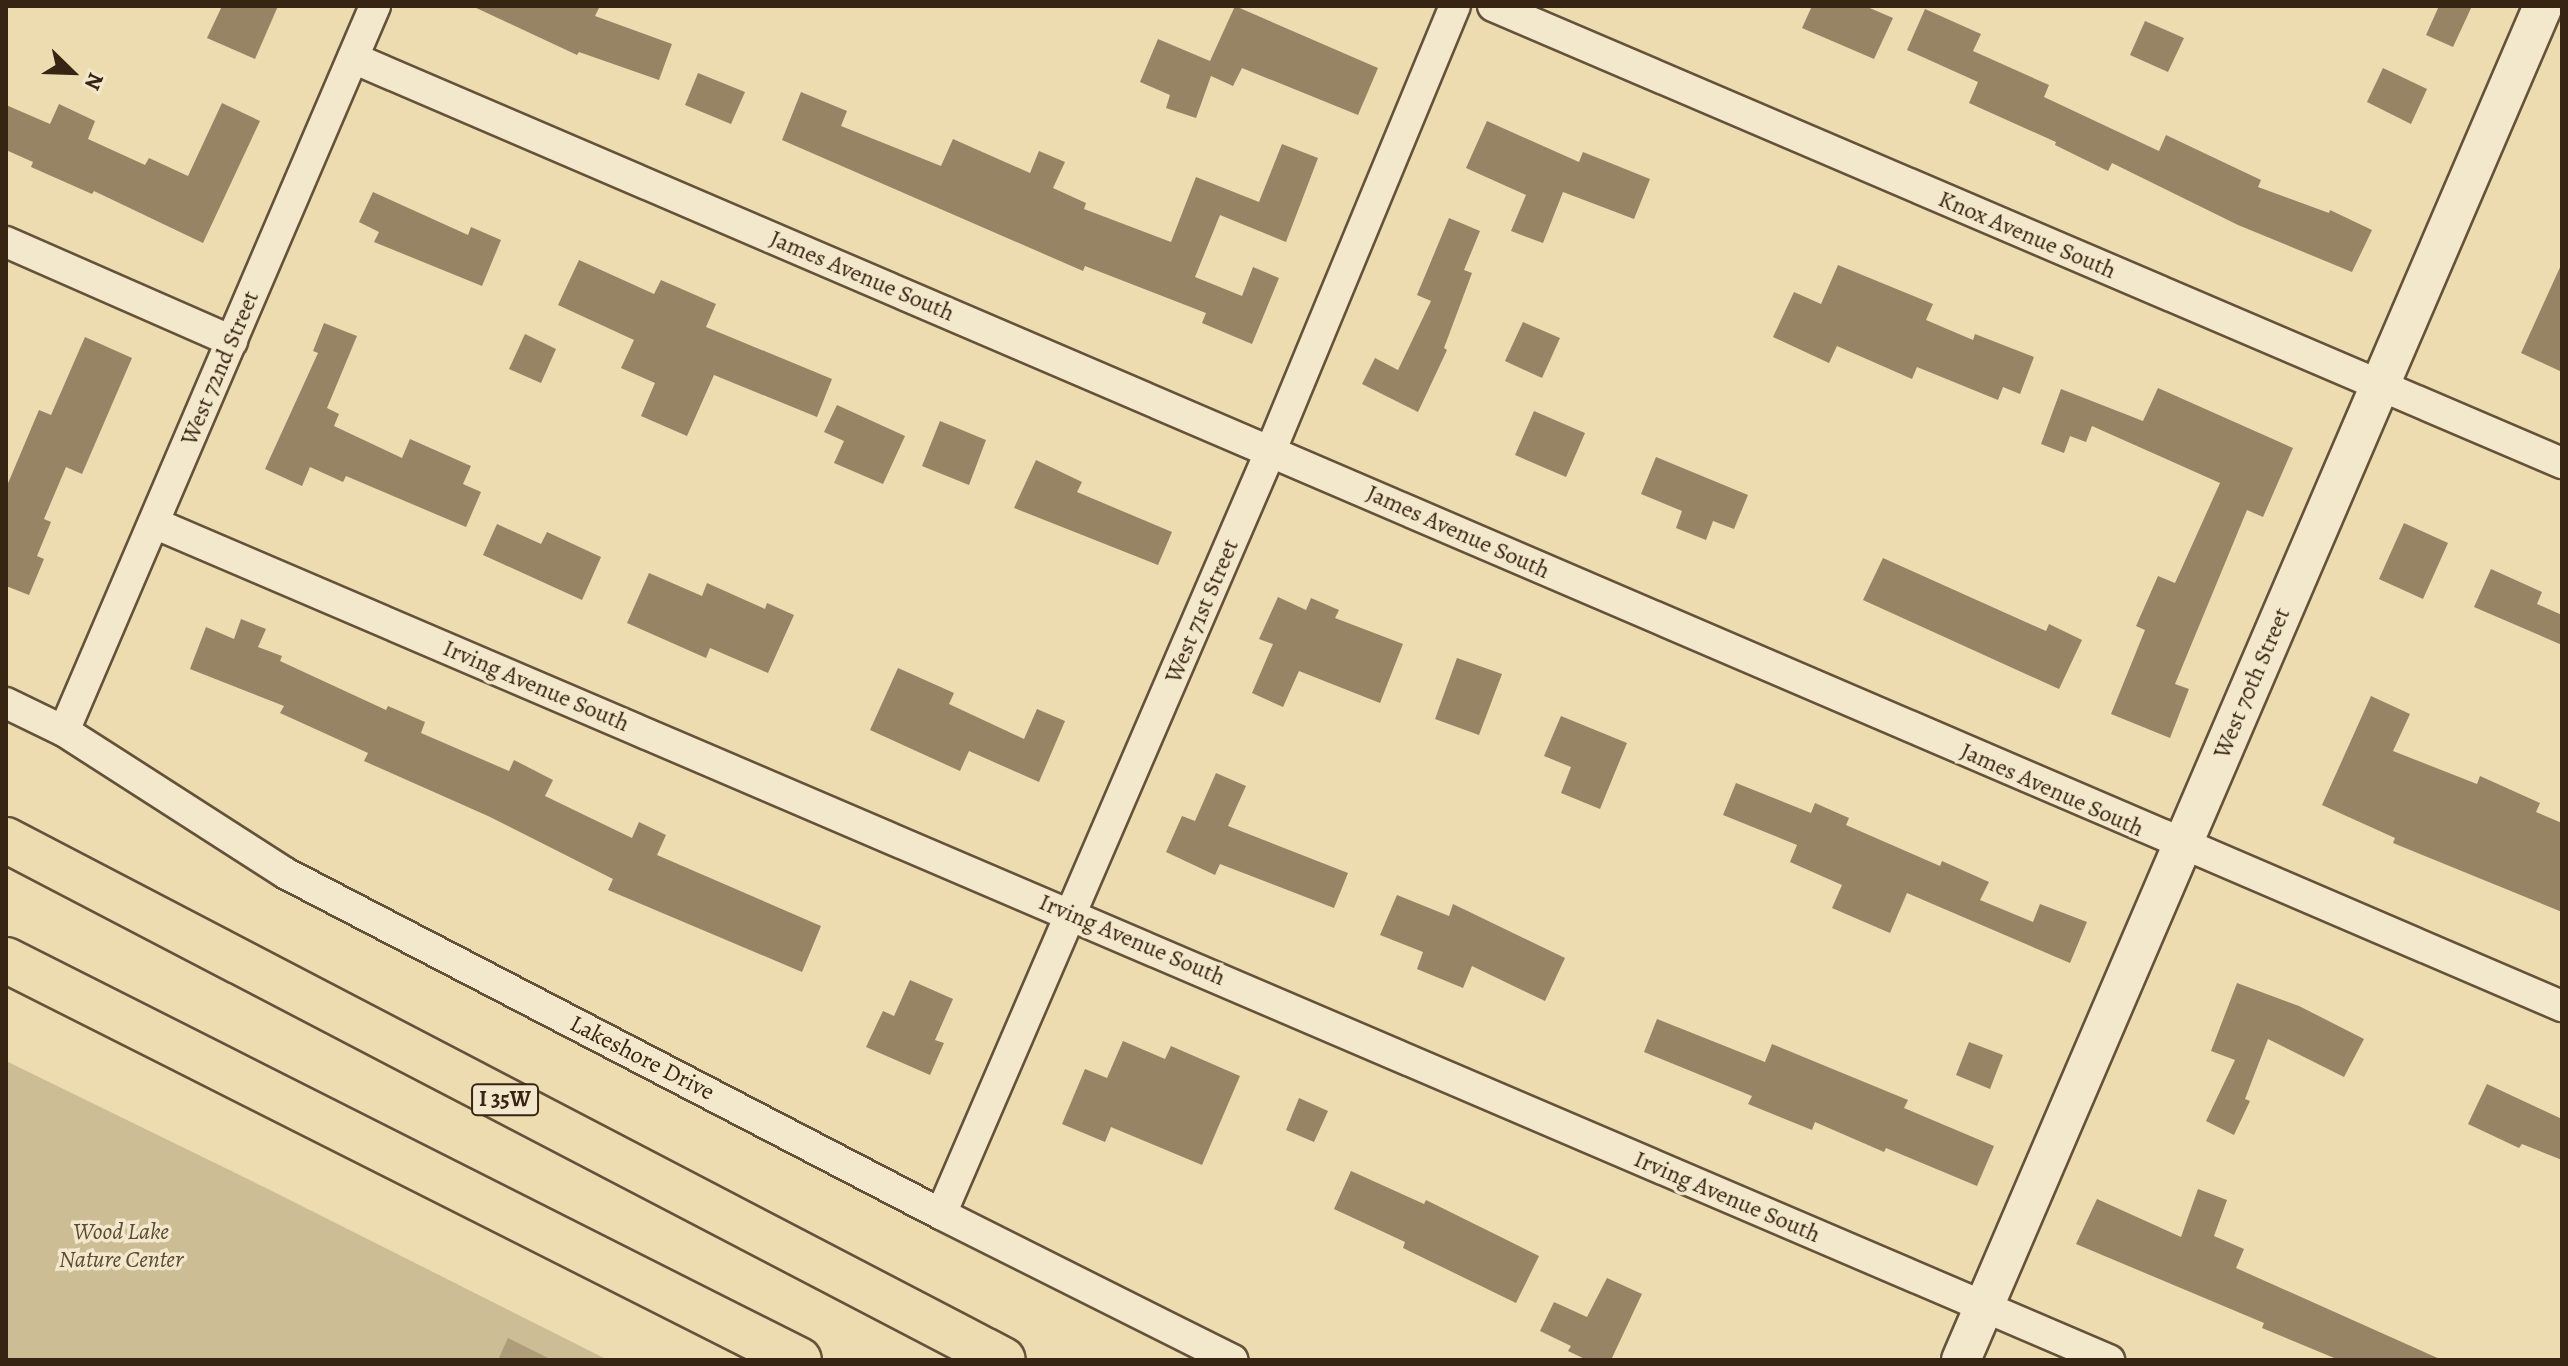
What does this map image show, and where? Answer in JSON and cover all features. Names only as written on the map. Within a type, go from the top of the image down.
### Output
[{"type":"highway","name":"I 35W","points":[[6,840],[1003,1360]]},
{"type":"highway","points":[[6,960],[799,1360]]},
{"type":"street","name":"West 72nd Street","points":[[64,731],[375,6]]},
{"type":"street","name":"West 71st Street","points":[[941,1214],[1271,450],[1455,6]]},
{"type":"street","name":"Knox Avenue South","points":[[1493,6],[2562,463]]},
{"type":"street","name":"West 70th Street","points":[[1961,1360],[2543,6]]},
{"type":"street","name":"James Avenue South","points":[[353,58],[1271,450],[2182,846],[2562,1006]]},
{"type":"street","points":[[6,242],[232,341]]},
{"type":"street","name":"Irving Avenue South","points":[[154,523],[2109,1360]]},
{"type":"street","name":"Lakeshore Drive","points":[[6,703],[64,731],[285,873],[941,1214],[1233,1360]]},
{"type":"green space","name":"Wood Lake Nature Center","points":[[6,1061],[266,1188],[608,1360],[6,1360]]},
{"type":"shaded area","points":[[508,1338],[552,1360],[498,1360]]},
{"type":"building","points":[[222,6],[278,6],[255,59],[207,38]]},
{"type":"building","points":[[472,6],[600,6],[595,16],[672,44],[659,80],[579,52],[577,55]]},
{"type":"building","points":[[1235,6],[1378,68],[1358,115],[1242,68],[1233,86],[1211,76],[1196,118],[1166,108],[1170,95],[1140,82],[1158,39],[1210,61]]},
{"type":"building","points":[[1812,6],[1865,6],[1893,18],[1874,59],[1802,28]]},
{"type":"building","points":[[2439,6],[2472,6],[2453,47],[2426,35]]},
{"type":"building","points":[[1925,9],[1981,34],[1973,51],[2049,85],[2044,97],[2159,151],[2166,135],[2261,180],[2258,187],[2329,213],[2330,210],[2372,230],[2352,272],[2238,225],[2112,163],[2108,171],[2055,145],[2056,142],[1969,103],[1978,82],[1907,50]]},
{"type":"building","points":[[2145,21],[2184,38],[2168,72],[2130,55]]},
{"type":"building","points":[[2383,68],[2427,89],[2411,124],[2367,102]]},
{"type":"building","points":[[698,73],[745,92],[731,124],[685,105]]},
{"type":"building","points":[[801,92],[847,111],[841,126],[941,166],[953,139],[1030,173],[1039,151],[1065,162],[1053,188],[1086,203],[1084,209],[1171,242],[1196,177],[1259,202],[1282,144],[1318,158],[1286,242],[1220,215],[1195,277],[1242,296],[1253,267],[1279,278],[1252,344],[1202,323],[1206,313],[1085,266],[1083,271],[782,140]]},
{"type":"building","points":[[222,103],[260,121],[203,243],[94,191],[92,194],[31,167],[33,162],[6,150],[6,105],[50,124],[59,104],[95,121],[88,139],[145,165],[149,158],[188,176]]},
{"type":"building","points":[[1487,121],[1579,162],[1583,152],[1650,179],[1634,219],[1563,192],[1543,243],[1511,231],[1526,195],[1466,168]]},
{"type":"building","points":[[373,192],[468,235],[471,227],[501,240],[482,286],[374,242],[379,232],[359,222]]},
{"type":"building","points":[[1449,218],[1480,231],[1464,270],[1472,273],[1444,348],[1447,350],[1418,412],[1362,384],[1375,358],[1398,370],[1431,301],[1417,295]]},
{"type":"building","points":[[579,260],[654,294],[661,280],[716,304],[706,327],[832,379],[817,417],[714,375],[687,436],[641,416],[655,383],[621,368],[634,340],[558,305]]},
{"type":"building","points":[[2562,263],[2562,372],[2521,353]]},
{"type":"building","points":[[1838,265],[1933,304],[1926,320],[1973,340],[1975,334],[2034,357],[2020,394],[2003,387],[1998,400],[1917,367],[1912,379],[1837,346],[1829,363],[1773,337],[1794,292],[1821,304]]},
{"type":"building","points":[[1523,322],[1560,338],[1542,378],[1505,361]]},
{"type":"building","points":[[324,323],[357,336],[327,408],[339,414],[334,426],[402,458],[410,439],[471,466],[463,484],[481,492],[466,527],[346,476],[343,482],[310,467],[302,486],[265,469],[318,353],[313,351]]},
{"type":"building","points":[[525,334],[556,349],[541,383],[509,369]]},
{"type":"building","points":[[85,337],[132,358],[82,474],[66,467],[44,519],[51,522],[37,556],[44,559],[29,595],[6,586],[6,488],[39,410],[51,415]]},
{"type":"building","points":[[2158,388],[2293,448],[2263,517],[2247,510],[2175,684],[2189,689],[2170,738],[2111,714],[2145,630],[2136,626],[2158,576],[2175,583],[2220,483],[2092,426],[2086,442],[2070,436],[2064,453],[2041,444],[2061,389],[2143,421]]},
{"type":"building","points":[[837,405],[905,436],[883,484],[834,463],[844,441],[824,432]]},
{"type":"building","points":[[1534,411],[1585,433],[1566,477],[1515,455]]},
{"type":"building","points":[[940,421],[986,440],[969,485],[922,466]]},
{"type":"building","points":[[1656,457],[1748,495],[1734,529],[1713,521],[1706,540],[1676,528],[1682,511],[1641,494]]},
{"type":"building","points":[[1036,460],[1082,482],[1077,492],[1172,532],[1158,565],[1014,508]]},
{"type":"building","points":[[2404,523],[2448,543],[2423,599],[2379,579]]},
{"type":"building","points":[[497,524],[541,544],[547,532],[601,557],[582,600],[483,555]]},
{"type":"building","points":[[1883,558],[2046,631],[2049,624],[2082,640],[2059,689],[1863,600]]},
{"type":"building","points":[[2491,569],[2542,592],[2537,604],[2562,615],[2562,645],[2474,607]]},
{"type":"building","points":[[649,573],[702,596],[707,583],[765,609],[767,603],[794,615],[768,673],[710,648],[706,658],[627,623]]},
{"type":"building","points":[[1278,597],[1306,610],[1311,598],[1339,610],[1335,618],[1403,644],[1380,703],[1299,671],[1283,707],[1252,693],[1273,644],[1259,639]]},
{"type":"building","points":[[241,619],[266,629],[258,647],[282,656],[280,661],[386,710],[388,706],[425,722],[421,733],[509,771],[514,760],[553,780],[545,796],[632,838],[639,822],[666,835],[657,855],[821,926],[802,972],[608,890],[613,879],[488,816],[364,761],[368,753],[280,713],[284,706],[190,669],[206,627],[234,639]]},
{"type":"building","points":[[1457,658],[1502,674],[1479,735],[1435,719]]},
{"type":"building","points":[[898,668],[954,693],[949,704],[1024,739],[1037,709],[1065,721],[1039,782],[969,751],[960,771],[870,730]]},
{"type":"building","points":[[2371,696],[2410,714],[2393,751],[2477,784],[2480,776],[2540,803],[2536,812],[2562,823],[2562,912],[2393,843],[2395,838],[2322,805]]},
{"type":"building","points":[[1561,716],[1627,743],[1600,809],[1561,793],[1571,767],[1544,756]]},
{"type":"building","points":[[1216,773],[1246,786],[1228,826],[1348,873],[1334,908],[1220,864],[1215,875],[1166,852],[1182,816],[1195,821]]},
{"type":"building","points":[[1736,783],[1811,813],[1815,803],[1849,818],[1846,825],[1940,866],[1942,861],[1989,882],[1980,900],[2033,922],[2040,904],[2087,922],[2070,963],[1907,893],[1890,933],[1832,908],[1842,885],[1790,862],[1797,845],[1723,815]]},
{"type":"building","points":[[1397,895],[1449,916],[1453,904],[1565,958],[1545,1001],[1472,966],[1463,988],[1417,969],[1423,952],[1380,935]]},
{"type":"building","points":[[910,980],[953,999],[935,1040],[944,1043],[930,1075],[866,1047],[883,1011],[894,1016]]},
{"type":"building","points":[[2237,983],[2299,1006],[2364,1039],[2344,1077],[2268,1039],[2245,1099],[2250,1101],[2234,1135],[2206,1121],[2235,1060],[2211,1051]]},
{"type":"building","points":[[1657,1019],[1765,1062],[1772,1044],[1908,1100],[1904,1108],[1994,1146],[1977,1186],[1886,1148],[1884,1152],[1815,1122],[1812,1130],[1748,1104],[1752,1096],[1644,1052]]},
{"type":"building","points":[[1123,1041],[1165,1059],[1171,1046],[1240,1076],[1202,1165],[1111,1127],[1105,1142],[1062,1124],[1085,1069],[1107,1078]]},
{"type":"building","points":[[1969,1042],[2003,1055],[1990,1089],[1956,1075]]},
{"type":"building","points":[[2487,1084],[2562,1119],[2562,1160],[2522,1144],[2519,1148],[2468,1124]]},
{"type":"building","points":[[1299,1098],[1328,1111],[1314,1142],[1286,1130]]},
{"type":"building","points":[[1351,1171],[1424,1204],[1426,1200],[1539,1256],[1516,1303],[1403,1248],[1405,1242],[1334,1209]]},
{"type":"building","points":[[2198,1189],[2227,1200],[2214,1236],[2244,1249],[2236,1268],[2442,1360],[2339,1360],[2262,1328],[2264,1323],[2076,1244],[2097,1199],[2181,1237]]},
{"type":"building","points":[[1607,1278],[1642,1294],[1611,1360],[1587,1360],[1568,1351],[1571,1346],[1540,1331],[1554,1302],[1587,1317]]}]
